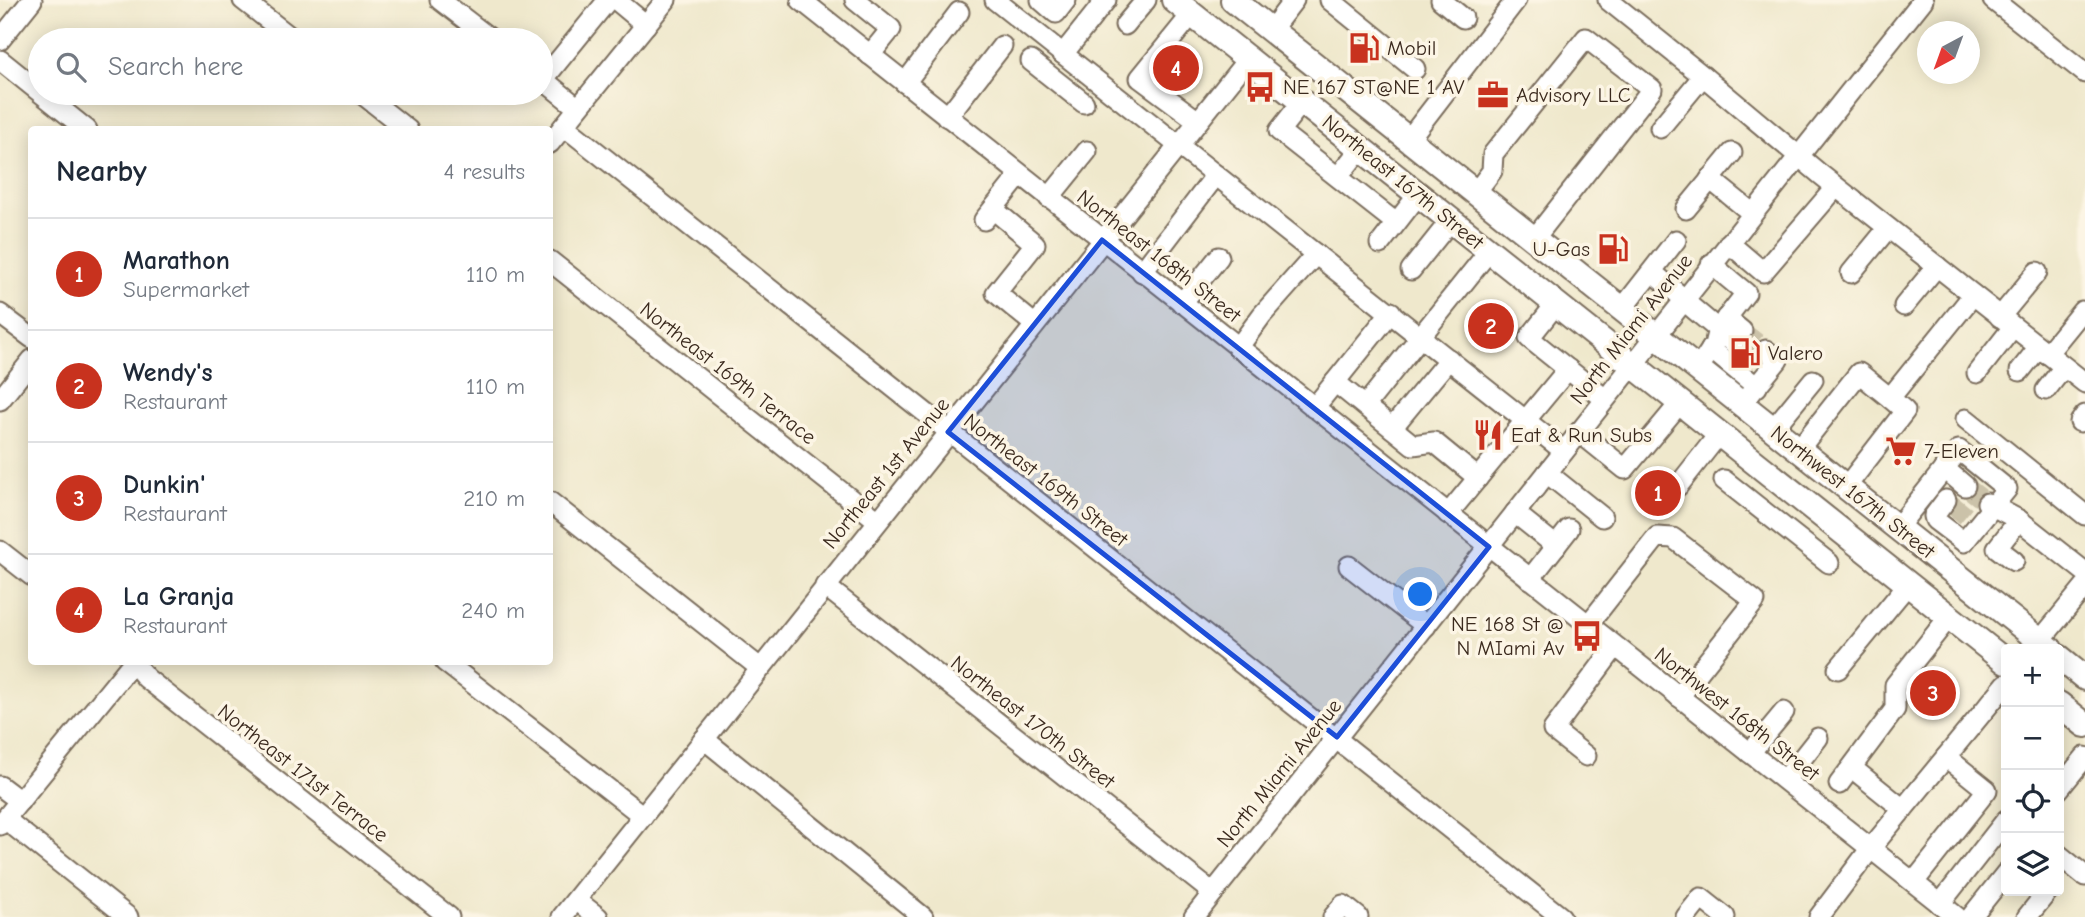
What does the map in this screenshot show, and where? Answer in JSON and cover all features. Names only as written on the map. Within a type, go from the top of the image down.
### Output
[{"type":"main road","name":"Northeast 167th Street","points":[[1233,0],[1655,335]]},
{"type":"main road","name":"Northeast 167th Street","points":[[1188,12],[1632,365]]},
{"type":"main road","points":[[1188,12],[1244,34],[1271,30]]},
{"type":"main road","points":[[1248,59],[1258,54],[1273,54],[1311,61]]},
{"type":"main road","name":"Northwest 167th Street","points":[[1655,335],[1705,359],[1758,375],[1773,429],[2043,644]]},
{"type":"main road","name":"Northwest 167th Street","points":[[1632,365],[2001,658]]},
{"type":"main road","points":[[1973,636],[2021,644]]},
{"type":"main road","name":"Northwest 167th Street","points":[[2064,659],[2083,672]]},
{"type":"main road","points":[[2063,707],[2085,725]]},
{"type":"street","points":[[0,40],[32,0]]},
{"type":"street","points":[[243,0],[279,28]]},
{"type":"street","points":[[440,0],[476,28]]},
{"type":"street","points":[[553,66],[608,0]]},
{"type":"street","points":[[616,0],[646,25]]},
{"type":"street","points":[[553,139],[666,0]]},
{"type":"street","points":[[855,0],[891,29],[870,55]]},
{"type":"street","points":[[995,0],[1564,451]]},
{"type":"street","points":[[1041,0],[1056,13],[1066,0]]},
{"type":"street","points":[[1058,82],[1069,58],[1106,0]]},
{"type":"street","points":[[1125,26],[1146,0]]},
{"type":"street","points":[[1271,30],[1294,0]]},
{"type":"street","points":[[1330,0],[1415,69]]},
{"type":"street","points":[[1441,0],[1463,18]]},
{"type":"street","points":[[1409,139],[1516,0]]},
{"type":"street","points":[[1608,0],[1836,187],[2085,383]]},
{"type":"street","name":"North Miami Avenue","points":[[1194,917],[1923,0]]},
{"type":"street","points":[[1993,0],[2085,73]]},
{"type":"street","name":"Northeast 168th Street","points":[[810,3],[947,117],[1489,547]]},
{"type":"street","points":[[905,83],[960,12]]},
{"type":"street","points":[[1188,12],[1140,78],[1198,121]]},
{"type":"street","points":[[1476,192],[1492,171],[1493,154],[1586,38],[1652,89],[1534,239]]},
{"type":"street","points":[[947,117],[1002,46]]},
{"type":"street","name":"Northeast 1st Avenue","points":[[562,917],[1248,59]]},
{"type":"street","points":[[0,60],[28,83]]},
{"type":"street","points":[[1031,61],[1084,103]]},
{"type":"street","points":[[1660,128],[1703,76]]},
{"type":"street","points":[[553,88],[578,108]]},
{"type":"street","points":[[1302,102],[1279,131],[1396,223]]},
{"type":"street","points":[[56,105],[82,126]]},
{"type":"street","points":[[376,105],[403,126]]},
{"type":"street","name":"Northeast 169th Street","points":[[564,126],[1561,917]]},
{"type":"street","points":[[1338,177],[1360,149]]},
{"type":"street","points":[[1049,198],[1087,151]]},
{"type":"street","points":[[1686,209],[1731,153]]},
{"type":"street","points":[[1020,175],[988,215],[1035,244],[996,293],[1034,324]]},
{"type":"street","points":[[1142,272],[1216,175]]},
{"type":"street","points":[[1710,179],[1752,213]]},
{"type":"street","points":[[1729,243],[1763,272],[1836,187]]},
{"type":"street","points":[[1380,244],[1418,195]]},
{"type":"street","points":[[1411,270],[1451,220]]},
{"type":"street","points":[[1851,273],[1888,228]]},
{"type":"street","points":[[1622,309],[1676,240]]},
{"type":"street","points":[[1364,406],[1489,251]]},
{"type":"street","points":[[1238,348],[1262,315],[1316,254]]},
{"type":"street","points":[[1182,303],[1219,257]]},
{"type":"street","name":"Northeast 169th Terrace","points":[[553,263],[877,520]]},
{"type":"street","points":[[1705,359],[1722,323],[1746,293],[1711,264]]},
{"type":"street","points":[[1903,306],[1937,266]]},
{"type":"street","points":[[1651,272],[1683,299],[1722,323],[1738,337]]},
{"type":"street","points":[[1977,373],[2037,272]]},
{"type":"street","points":[[1890,398],[1973,295]]},
{"type":"street","points":[[1556,304],[1529,338],[1605,399]]},
{"type":"street","points":[[2020,371],[2082,311]]},
{"type":"street","points":[[1314,408],[1391,312]]},
{"type":"street","points":[[0,314],[28,335]]},
{"type":"street","points":[[1392,429],[1449,359]]},
{"type":"street","points":[[0,400],[28,365]]},
{"type":"street","points":[[2046,390],[2064,367]]},
{"type":"street","points":[[1448,514],[1568,369]]},
{"type":"street","points":[[1798,449],[1859,373],[1905,411],[1846,487]]},
{"type":"street","points":[[1773,429],[1813,380]]},
{"type":"street","points":[[1335,382],[1413,445],[1434,442],[1478,478]]},
{"type":"street","points":[[1579,432],[1625,469],[1680,403]]},
{"type":"street","points":[[1966,419],[2085,515]]},
{"type":"street","points":[[1678,485],[1719,434]]},
{"type":"street","points":[[1898,528],[1929,487],[1959,450],[2007,489],[1990,504],[1964,542],[1935,520],[1934,516],[1948,502],[1929,487]]},
{"type":"street","points":[[1944,468],[1965,486]]},
{"type":"street","points":[[1547,473],[1602,517]]},
{"type":"street","points":[[1750,501],[1771,475]]},
{"type":"street","points":[[1724,480],[1829,563]]},
{"type":"street","points":[[553,504],[760,668]]},
{"type":"street","points":[[1990,504],[2019,520],[2085,572]]},
{"type":"street","points":[[1515,513],[1556,546]]},
{"type":"street","points":[[2014,561],[1997,548],[2019,520]]},
{"type":"street","points":[[1812,550],[1833,524]]},
{"type":"street","points":[[1975,524],[2000,544]]},
{"type":"street","points":[[1530,579],[1569,529]]},
{"type":"street","points":[[1588,625],[1657,537],[1673,538],[1755,601],[1679,697]]},
{"type":"street","name":"Northwest 168th Street","points":[[1489,547],[1957,917]]},
{"type":"street","points":[[0,551],[28,573]]},
{"type":"street","points":[[1349,566],[1426,626]]},
{"type":"street","points":[[1838,669],[1908,583]]},
{"type":"street","name":"Northeast 170th Street","points":[[825,586],[1213,893]]},
{"type":"street","points":[[2052,644],[2085,586]]},
{"type":"street","points":[[1839,784],[1895,709],[1895,685],[1949,617]]},
{"type":"street","points":[[1586,756],[1553,730],[1615,647]]},
{"type":"street","points":[[128,917],[3,822],[131,665]]},
{"type":"street","name":"Northeast 171st Terrace","points":[[135,665],[146,678],[449,917]]},
{"type":"street","points":[[449,665],[643,816]]},
{"type":"street","points":[[1819,917],[1871,848],[2001,690]]},
{"type":"street","points":[[1750,753],[1784,712]]},
{"type":"street","points":[[1785,780],[1818,738]]},
{"type":"street","points":[[704,739],[923,917]]},
{"type":"street","points":[[1914,882],[1987,790],[1946,757]]},
{"type":"street","points":[[2064,783],[2085,757]]},
{"type":"street","points":[[1852,768],[1903,810]]},
{"type":"street","points":[[0,786],[20,801]]},
{"type":"street","points":[[1940,904],[2001,826]]},
{"type":"street","points":[[1971,917],[2001,879]]},
{"type":"street","points":[[2026,917],[2044,896]]},
{"type":"street","points":[[1686,917],[1701,898],[1725,917]]},
{"type":"street","points":[[576,900],[598,917]]},
{"type":"street","points":[[1333,917],[1343,905],[1358,917]]},
{"type":"highlighted area","points":[[1102,240],[1489,547],[1337,737],[948,432]]},
{"type":"tunnel","points":[[1742,331],[1766,350]]},
{"type":"tunnel","points":[[1734,343],[1756,362]]},
{"type":"tunnel","points":[[1965,486],[1987,503]]},
{"type":"tunnel","points":[[1951,504],[1972,521]]},
{"type":"place","name":"Mobil","points":[[1364,48]]},
{"type":"place","name":"La Granja","points":[[1176,68]]},
{"type":"place","name":"NE 167 ST@NE 1 AV","points":[[1260,87]]},
{"type":"place","name":"Advisory LLC","points":[[1493,95]]},
{"type":"place","name":"U-Gas","points":[[1613,249]]},
{"type":"place","name":"Wendy's","points":[[1491,326]]},
{"type":"place","name":"Valero","points":[[1745,353]]},
{"type":"place","name":"Eat & Run Subs","points":[[1488,435]]},
{"type":"place","name":"7-Eleven","points":[[1901,451]]},
{"type":"place","name":"Marathon","points":[[1658,493]]},
{"type":"place","name":"NE 168 St @ N MIami Av","points":[[1587,636]]},
{"type":"place","name":"Dunkin'","points":[[1933,693]]}]
